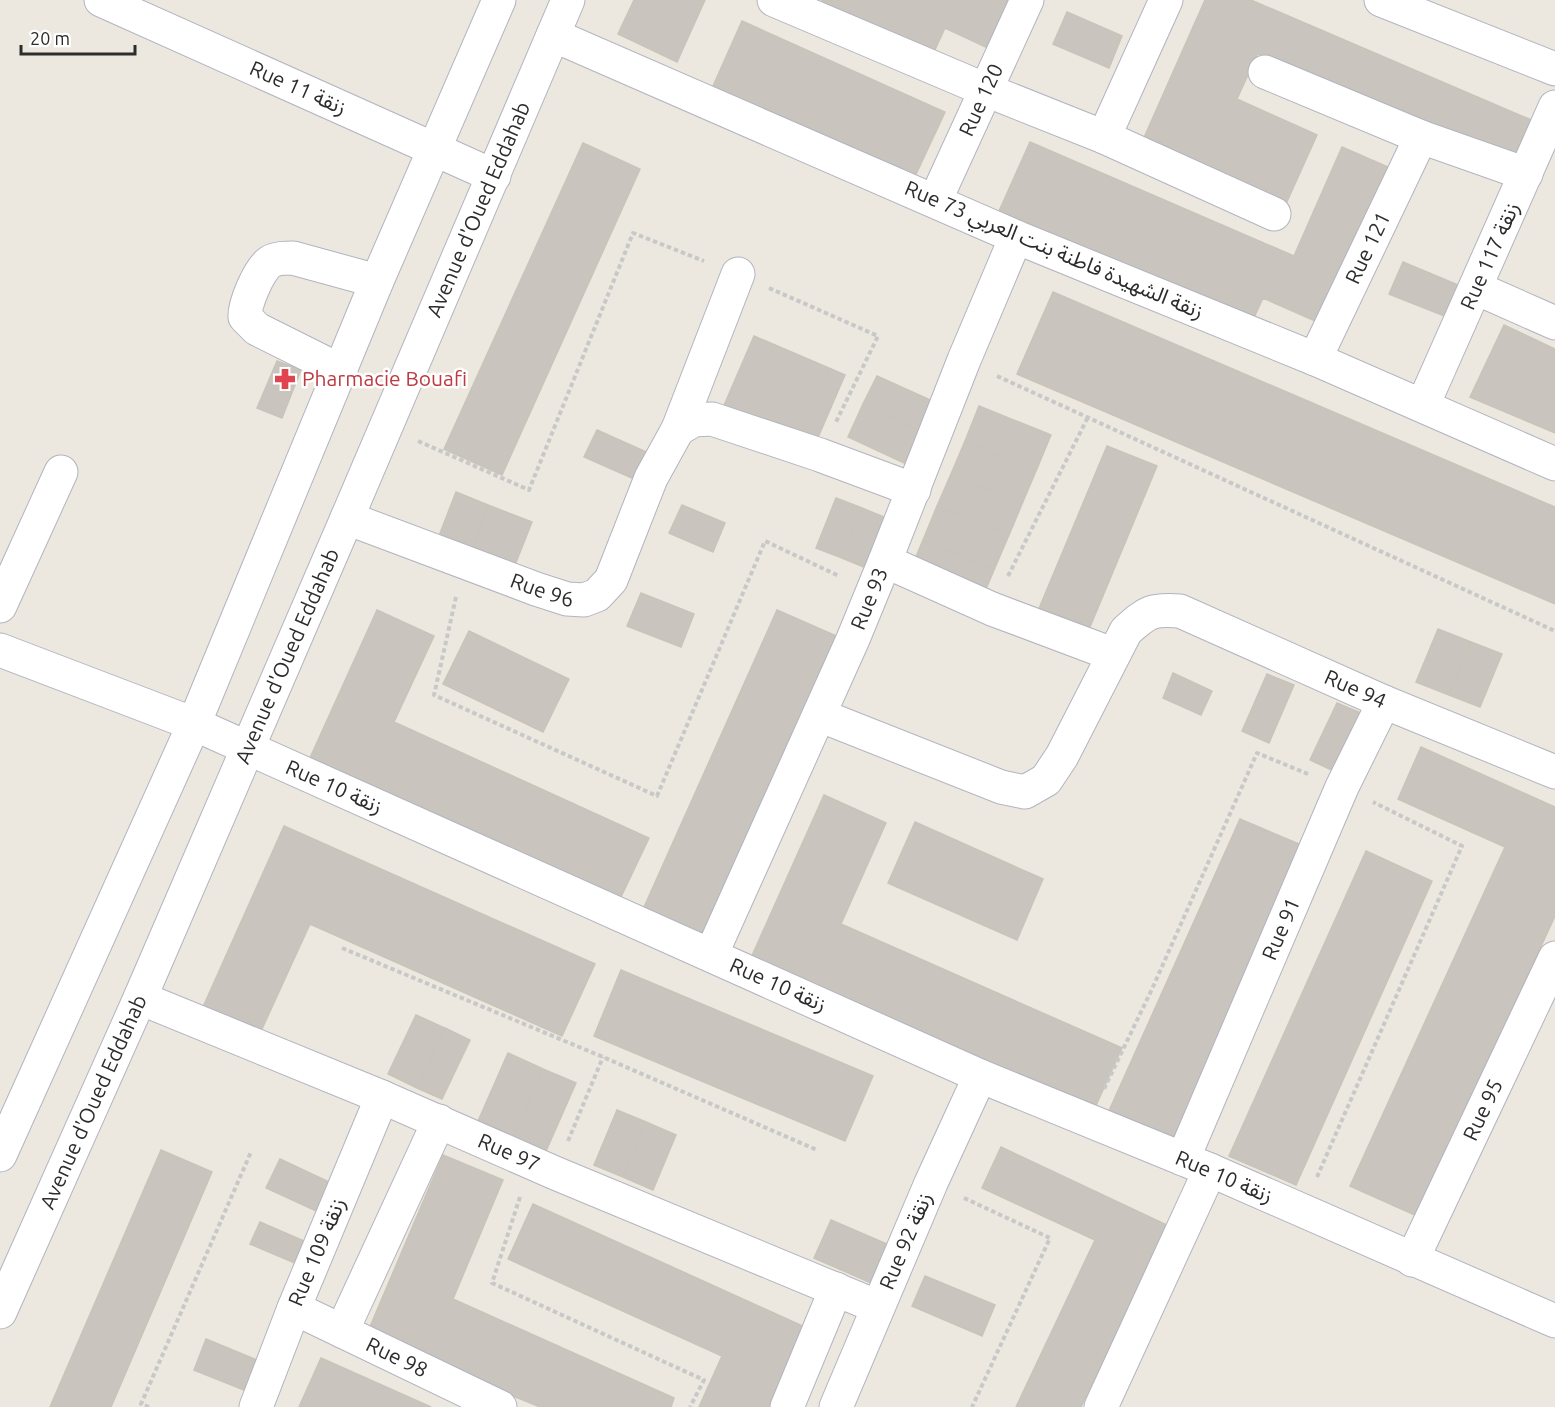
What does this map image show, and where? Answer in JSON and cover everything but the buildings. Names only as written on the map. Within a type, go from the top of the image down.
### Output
[{"type":"street","name":"Rue 11 زنقة","points":[[101,0],[494,177]]},
{"type":"street","points":[[0,1155],[194,724],[377,281],[498,0]]},
{"type":"street","name":"Avenue d'Oued Eddahab","points":[[0,1312],[9,1267],[140,998],[568,0]]},
{"type":"street","points":[[774,0],[986,90],[1104,137],[1274,214]]},
{"type":"street","name":"Rue 120","points":[[935,201],[1027,0]]},
{"type":"street","points":[[1104,137],[1166,0]]},
{"type":"street","points":[[1381,0],[1415,6],[1555,69]]},
{"type":"street","name":"Rue 73 زنقة الشهيدة فاطنة بنت العربي","points":[[553,35],[1016,237],[1315,359],[1555,464]]},
{"type":"street","points":[[1265,72],[1421,137],[1526,174]]},
{"type":"street","name":"Rue 117 زنقة","points":[[1423,405],[1555,107]]},
{"type":"street","name":"Rue 121","points":[[1315,359],[1421,137]]},
{"type":"street","name":"Rue 93","points":[[711,955],[873,591],[964,360],[1016,237]]},
{"type":"street","points":[[341,371],[257,329],[245,317],[244,310],[260,273],[270,262],[279,259],[293,258],[377,281]]},
{"type":"street","name":"Rue 96","points":[[347,518],[567,599],[584,600],[597,595],[611,580],[651,478],[678,429],[738,274]]},
{"type":"street","points":[[1476,288],[1555,323]]},
{"type":"street","points":[[678,429],[694,420],[712,419],[820,455],[914,490]]},
{"type":"street","points":[[0,606],[61,472]]},
{"type":"street","points":[[819,715],[1001,787],[1025,792],[1046,780],[1062,756],[1112,654],[992,609],[885,561]]},
{"type":"street","name":"Rue 94","points":[[1112,654],[1126,631],[1140,618],[1156,610],[1180,611],[1384,702],[1555,772]]},
{"type":"street","name":"Rue 10 زنقة","points":[[0,650],[194,724],[980,1076],[1197,1164],[1555,1322]]},
{"type":"street","name":"Rue 91","points":[[1101,1407],[1342,787],[1384,702]]},
{"type":"street","name":"Rue 95","points":[[1412,1260],[1555,958]]},
{"type":"street","name":"Rue 97","points":[[140,998],[382,1097],[878,1307]]},
{"type":"street","name":"Rue 92 زنقة","points":[[836,1407],[931,1183],[980,1076]]},
{"type":"street","name":"Rue 109 زنقة","points":[[256,1407],[294,1308],[382,1097]]},
{"type":"street","points":[[342,1331],[439,1121]]},
{"type":"street","points":[[787,1407],[836,1289]]},
{"type":"street","name":"Rue 98","points":[[294,1308],[500,1407]]},
{"type":"path","points":[[386,426],[529,490],[633,233],[738,274],[878,336],[820,455]]},
{"type":"path","points":[[964,360],[1087,419],[1555,632]]},
{"type":"path","points":[[992,609],[1087,419]]},
{"type":"path","points":[[463,562],[434,695],[657,796],[765,541],[873,591]]},
{"type":"path","points":[[342,948],[603,1057],[817,1150]]},
{"type":"path","points":[[1089,1121],[1152,989]]},
{"type":"path","points":[[603,1057],[543,1167],[492,1283],[704,1380],[690,1407]]},
{"type":"path","points":[[149,1407],[141,1404],[250,1152]]},
{"type":"path","points":[[931,1183],[1050,1238],[972,1407]]},
{"type":"place","name":"Pharmacie Bouafi","points":[[285,379]]}]
